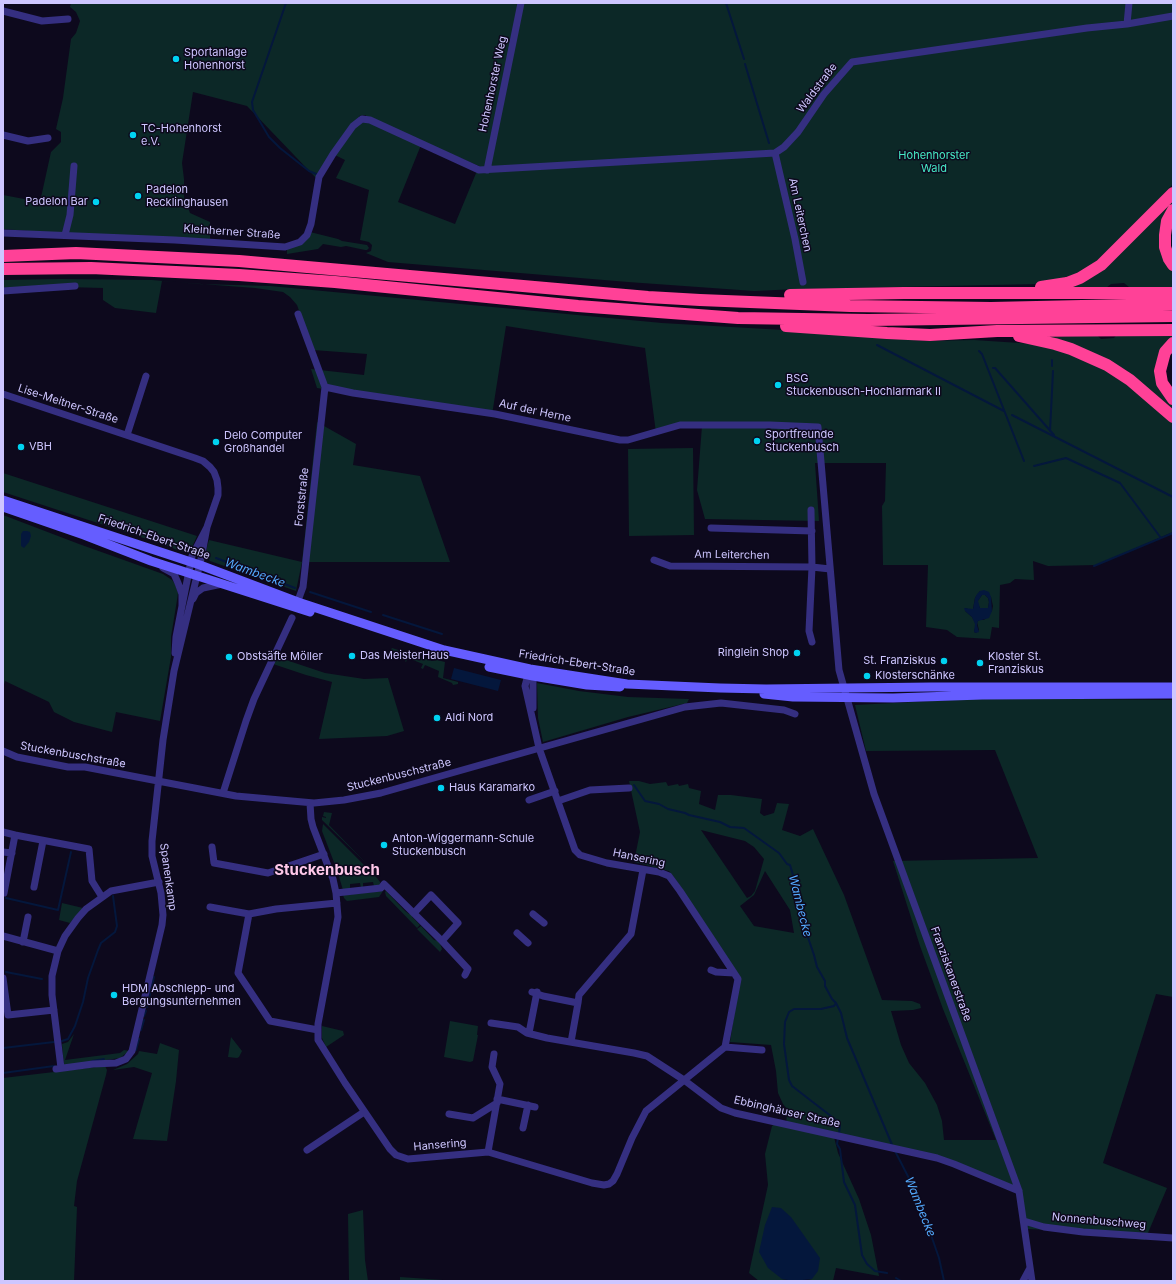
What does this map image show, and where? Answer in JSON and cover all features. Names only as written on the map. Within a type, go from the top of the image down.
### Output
[{"type":"highway","points":[[987,293],[1002,288],[1044,286],[1067,283],[1093,271],[1110,258],[1173,192]]},
{"type":"highway","points":[[1173,210],[1167,221],[1165,247],[1169,259],[1173,265]]},
{"type":"highway","points":[[3,256],[76,253],[231,260],[700,300],[850,306],[991,308],[1173,304]]},
{"type":"highway","points":[[3,269],[91,268],[247,275],[578,306],[738,318],[876,320],[1173,316]]},
{"type":"highway","points":[[700,300],[738,294],[801,296],[910,293],[1173,293]]},
{"type":"highway","points":[[738,318],[754,324],[879,333],[1022,336],[1055,344],[1090,356],[1107,365],[1130,380],[1173,416]]},
{"type":"highway","points":[[968,334],[997,331],[1173,330]]},
{"type":"highway","points":[[1173,343],[1165,352],[1160,371],[1162,383],[1173,399]]},
{"type":"main road","name":"Friedrich-Ebert-Straße","points":[[3,500],[200,565],[297,605]]},
{"type":"main road","name":"Friedrich-Ebert-Straße","points":[[3,507],[84,535],[151,561],[224,584],[444,650],[530,674],[600,687],[720,691],[793,697],[931,687],[1173,687]]},
{"type":"main road","name":"Friedrich-Ebert-Straße","points":[[845,693],[893,698],[982,695],[1173,694]]},
{"type":"street","name":"Hohenhorster Weg","points":[[487,170],[521,3]]},
{"type":"street","points":[[1127,24],[1129,3]]},
{"type":"street","points":[[3,11],[42,21],[68,19]]},
{"type":"street","name":"Waldstraße","points":[[775,153],[784,147],[798,132],[824,94],[852,62],[1087,28],[1127,24],[1173,16]]},
{"type":"street","name":"Kleinherner Straße","points":[[3,233],[183,240],[285,247],[297,244],[303,240],[310,230],[319,177],[353,126],[362,119],[370,120],[479,170],[487,170]]},
{"type":"street","points":[[3,134],[28,141],[48,138]]},
{"type":"street","points":[[487,170],[775,153]]},
{"type":"street","name":"Am Leiterchen","points":[[775,153],[795,239],[803,282]]},
{"type":"street","points":[[65,236],[70,215],[74,166]]},
{"type":"street","points":[[3,291],[75,286]]},
{"type":"street","points":[[298,314],[325,387]]},
{"type":"street","name":"Lise-Meitner-Straße","points":[[127,435],[146,376]]},
{"type":"street","name":"Auf der Herne","points":[[325,387],[353,393],[495,414],[620,440],[628,440],[680,425],[770,425],[818,427],[830,569]]},
{"type":"street","name":"Forststraße","points":[[297,605],[303,587],[325,387]]},
{"type":"street","name":"Lise-Meitner-Straße","points":[[3,394],[195,458],[203,461],[210,467],[214,472],[218,495],[207,527],[190,562]]},
{"type":"street","points":[[811,510],[812,567],[809,631],[812,642]]},
{"type":"street","name":"Lise-Meitner-Straße","points":[[193,574],[200,565],[207,527]]},
{"type":"street","points":[[711,528],[812,531]]},
{"type":"street","name":"Am Leiterchen","points":[[654,560],[670,566],[812,567],[830,569]]},
{"type":"street","name":"Spanenkamp","points":[[151,561],[174,574],[182,594],[182,606]]},
{"type":"street","name":"Spanenkamp","points":[[54,1010],[58,1068],[116,1063],[126,1058],[132,1051],[162,925],[163,905],[152,856],[152,841],[163,740],[174,671],[190,605],[193,574],[190,562]]},
{"type":"street","points":[[830,569],[839,670],[845,693]]},
{"type":"street","name":"Spanenkamp","points":[[174,671],[176,638],[182,606],[193,574]]},
{"type":"street","name":"Spanenkamp","points":[[190,605],[196,592],[203,588],[224,584]]},
{"type":"street","points":[[223,793],[254,699],[292,618]]},
{"type":"street","name":"Hansering","points":[[310,803],[310,819],[333,879],[338,917],[318,1030],[318,1040],[364,1112],[390,1149],[402,1158],[488,1152],[592,1183],[604,1185],[608,1184],[613,1181],[617,1174],[632,1138],[646,1111],[725,1047],[738,979],[672,878],[664,873],[607,863],[580,855],[576,850],[572,843],[539,748],[533,719],[530,674]]},
{"type":"street","name":"Franziskanerstraße","points":[[845,693],[878,807],[1019,1191],[1032,1281]]},
{"type":"street","name":"Stuckenbuschstraße","points":[[3,752],[17,757],[68,767],[85,767],[223,793],[310,803],[344,800],[381,793],[686,707],[705,703],[721,702],[777,709],[795,714]]},
{"type":"street","points":[[558,801],[590,790],[629,788]]},
{"type":"street","points":[[529,800],[554,791]]},
{"type":"street","points":[[3,832],[89,849],[92,881],[102,896]]},
{"type":"street","points":[[4,893],[15,835]]},
{"type":"street","points":[[34,887],[43,841]]},
{"type":"street","points":[[212,847],[214,863],[268,873],[324,854]]},
{"type":"street","points":[[3,852],[12,854]]},
{"type":"street","points":[[571,1042],[579,995],[631,934],[643,870]]},
{"type":"street","points":[[3,978],[6,1015],[54,1010],[52,976],[58,951],[65,936],[78,918],[86,909],[102,896],[111,891],[159,882]]},
{"type":"street","points":[[336,893],[381,888],[384,884],[468,969],[465,976]]},
{"type":"street","points":[[414,913],[431,895],[458,923],[442,941]]},
{"type":"street","points":[[210,907],[249,914],[276,909],[337,903]]},
{"type":"street","points":[[249,914],[238,973],[270,1021],[318,1030]]},
{"type":"street","points":[[533,914],[544,923]]},
{"type":"street","points":[[23,942],[28,917]]},
{"type":"street","points":[[517,933],[528,943]]},
{"type":"street","points":[[3,936],[58,951]]},
{"type":"street","points":[[711,970],[716,972],[734,973]]},
{"type":"street","points":[[529,1033],[535,992],[543,996],[578,1003]]},
{"type":"street","name":"Ebbinghäuser Straße","points":[[491,1023],[518,1027],[529,1033],[547,1038],[647,1056],[684,1080],[721,1108],[735,1113],[937,1158],[1019,1191]]},
{"type":"street","points":[[725,1047],[762,1050]]},
{"type":"street","points":[[488,1152],[500,1084],[492,1067],[494,1054]]},
{"type":"street","points":[[449,1114],[472,1118],[497,1101],[532,1106],[523,1128]]},
{"type":"street","points":[[307,1150],[364,1112]]},
{"type":"street","name":"Nonnenbuschweg","points":[[1024,1221],[1044,1227],[1083,1232],[1173,1238]]},
{"type":"street","points":[[1023,1281],[1030,1268]]},
{"type":"green space","name":"Hohenhorster Wald","points":[[71,3],[1173,3],[1173,184],[1107,254],[1080,273],[1040,284],[754,291],[388,262],[366,253],[371,251],[372,245],[369,242],[360,240],[369,190],[336,178],[345,160],[335,155],[355,126],[363,122],[368,122],[421,145],[398,202],[455,224],[479,166],[366,118],[366,115],[359,116],[359,119],[317,179],[247,106],[193,92],[182,163],[184,197],[190,213],[210,222],[210,240],[54,233],[3,229],[3,195],[40,202],[51,152],[61,142],[61,132],[56,129],[63,98],[71,39],[76,33],[80,21],[76,12],[70,7]]},
{"type":"green space","points":[[1173,197],[1173,204],[1164,220],[1173,270],[1173,288],[1129,287],[1124,283],[1111,284],[1106,288],[1048,290],[1068,286]]},
{"type":"green space","points":[[310,232],[342,241],[367,245],[369,248],[365,250],[346,246],[341,247],[323,244],[318,249],[287,254],[287,248]]},
{"type":"green space","points":[[3,280],[152,280],[177,282],[162,281],[156,313],[115,308],[103,300],[103,288],[65,287],[3,293]]},
{"type":"green space","points":[[204,284],[270,286],[662,323],[801,331],[926,341],[974,340],[1035,344],[1084,357],[1128,383],[1173,422],[1173,532],[1097,565],[1048,566],[1033,561],[1034,580],[1015,579],[1010,583],[1000,585],[999,628],[992,627],[990,639],[957,637],[947,630],[926,627],[928,565],[883,565],[882,506],[885,501],[886,463],[815,463],[819,521],[705,519],[697,490],[702,426],[681,427],[656,433],[645,348],[506,326],[492,415],[317,388],[311,369],[364,375],[367,354],[313,350],[297,305],[290,297],[283,292]],"holes":[[[980,591],[991,597],[993,606],[992,611],[984,620],[979,620],[977,622],[979,630],[976,633],[974,632],[976,624],[972,617],[965,611],[965,608],[973,609],[975,598]]]},
{"type":"green space","points":[[1173,332],[1173,338],[1160,357],[1173,403],[1173,410],[1126,370],[1089,351],[1044,336],[1096,334],[1101,339],[1114,338],[1118,333]]},
{"type":"green space","points":[[317,422],[356,444],[353,465],[420,476],[450,562],[302,562]]},
{"type":"green space","points":[[693,448],[694,535],[629,536],[628,449]]},
{"type":"green space","points":[[3,473],[197,536],[192,547],[187,552],[180,551],[3,492]]},
{"type":"green space","points":[[3,515],[163,574],[172,580],[178,593],[171,637],[171,657],[160,721],[116,712],[112,732],[74,722],[54,712],[49,702],[5,681],[3,688]]},
{"type":"green space","points":[[209,540],[302,562],[296,591],[210,561],[207,557],[206,551]]},
{"type":"green space","points":[[982,595],[985,595],[988,598],[988,608],[980,608],[977,602]]},
{"type":"green space","points":[[392,648],[432,661],[437,660],[445,662],[443,678],[458,682],[458,684],[453,685],[452,683],[438,677],[439,671],[425,665],[423,669],[421,668],[423,664],[408,658],[406,662],[406,657],[394,652],[392,656],[390,651]]},
{"type":"green space","points":[[277,657],[325,673],[364,679],[388,678],[404,731],[387,736],[319,739],[332,682],[273,664]]},
{"type":"green space","points":[[537,683],[579,691],[628,697],[689,699],[687,703],[628,717],[543,742],[538,718]]},
{"type":"green space","points":[[990,698],[1173,700],[1173,997],[1156,994],[1103,1163],[1167,1188],[1145,1240],[1051,1230],[1027,1229],[1016,1193],[943,1162],[834,1137],[838,1153],[859,1199],[871,1235],[879,1276],[836,1268],[833,1281],[801,1281],[812,1279],[782,1279],[794,1281],[759,1281],[749,1273],[768,1185],[765,1154],[772,1126],[775,1124],[786,1125],[787,1109],[778,1093],[771,1045],[730,1042],[740,977],[669,871],[634,862],[640,832],[629,781],[639,781],[650,784],[666,782],[668,786],[688,784],[689,788],[701,791],[699,804],[715,810],[718,795],[762,799],[760,813],[764,816],[774,813],[777,803],[789,804],[782,830],[800,836],[813,829],[844,895],[882,1000],[912,1001],[920,1004],[921,1008],[913,1010],[891,1011],[901,1045],[909,1063],[925,1083],[937,1105],[942,1121],[944,1140],[996,1140],[943,1009],[920,946],[893,861],[1038,858],[995,750],[866,751],[855,705]],"holes":[[[701,830],[745,841],[754,847],[764,859],[755,891],[751,896],[747,898]],[[765,871],[790,910],[794,933],[754,926],[740,906],[754,895]]]},
{"type":"green space","points":[[324,812],[332,813],[329,825],[367,864],[322,820],[322,817],[326,818],[323,816]]},
{"type":"green space","points":[[323,824],[377,878],[380,882],[380,886],[374,886],[373,882],[363,883],[363,887],[361,888],[360,883],[350,884],[350,889],[343,890],[322,831]]},
{"type":"green space","points":[[383,891],[379,897],[347,901],[343,895]]},
{"type":"green space","points":[[386,891],[405,911],[409,914],[413,914],[412,917],[420,925],[417,928],[386,896]]},
{"type":"green space","points":[[62,903],[83,908],[70,923],[59,920]]},
{"type":"green space","points":[[421,926],[434,940],[439,941],[442,949],[440,952],[417,929]]},
{"type":"green space","points":[[450,1021],[478,1026],[478,1035],[473,1061],[470,1062],[444,1057]]},
{"type":"green space","points":[[322,1026],[343,1031],[344,1035],[326,1047],[322,1038]]},
{"type":"green space","points":[[74,1034],[65,1060],[120,1053],[124,1050],[129,1051],[120,1058],[64,1066],[62,1044],[68,1042]]},
{"type":"green space","points":[[231,1037],[242,1051],[237,1058],[228,1057]]},
{"type":"green space","points":[[160,1043],[179,1050],[167,1141],[133,1139],[152,1073],[134,1067],[113,1070],[127,1064],[138,1054],[139,1051],[157,1054]]},
{"type":"green space","points":[[105,1066],[107,1070],[106,1075],[77,1181],[74,1206],[77,1207],[74,1281],[3,1281],[3,1078]]},
{"type":"green space","points":[[363,1210],[365,1260],[368,1281],[349,1281],[348,1214]]},
{"type":"green space","points":[[400,1277],[457,1281],[400,1281]]},
{"type":"water","points":[[23,531],[30,532],[31,536],[29,542],[24,548],[21,546],[21,534]]},
{"type":"water","points":[[984,590],[989,592],[992,611],[989,618],[978,621],[977,625],[979,632],[976,633],[974,632],[975,624],[972,617],[965,611],[964,608],[973,609],[975,598],[980,591]],"holes":[[[982,595],[985,595],[989,602],[988,608],[980,608],[978,601]]]},
{"type":"water","points":[[454,668],[501,680],[498,691],[451,679]]},
{"type":"water","points":[[772,1207],[781,1208],[791,1217],[820,1258],[818,1271],[812,1279],[794,1281],[782,1279],[768,1268],[759,1252],[765,1225]]},
{"type":"waterway","points":[[286,3],[252,102],[253,110],[269,137],[280,148],[309,171],[316,174]]},
{"type":"waterway","points":[[726,3],[744,59]]},
{"type":"waterway","points":[[745,64],[769,143]]},
{"type":"waterway","points":[[877,345],[1004,411]]},
{"type":"waterway","points":[[979,351],[982,354],[1024,461]]},
{"type":"waterway","points":[[1052,360],[1052,366]]},
{"type":"waterway","points":[[993,368],[995,368],[1054,435]]},
{"type":"waterway","points":[[1050,431],[1053,371]]},
{"type":"waterway","points":[[1012,415],[1173,497]]},
{"type":"waterway","points":[[1034,466],[1066,458],[1120,483],[1161,538]]},
{"type":"waterway","points":[[1094,566],[1173,533]]},
{"type":"waterway","name":"Wambecke","points":[[216,558],[295,588]]},
{"type":"waterway","name":"Wambecke","points":[[310,592],[371,612]]},
{"type":"waterway","name":"Wambecke","points":[[383,615],[442,634]]},
{"type":"waterway","name":"Wambecke","points":[[634,785],[645,801],[659,804],[668,809],[689,815],[720,822],[730,827],[744,828],[779,853],[787,864],[790,865],[802,905],[802,920],[817,967],[825,981],[825,986],[841,1013],[847,1038],[893,1147]]},
{"type":"waterway","points":[[6,898],[58,910],[71,852]]},
{"type":"waterway","points":[[62,1041],[68,1039],[75,1026],[83,1002],[88,978],[101,943],[115,932],[117,926],[113,896]]},
{"type":"waterway","points":[[6,972],[42,979]]},
{"type":"waterway","points":[[147,1007],[154,977]]},
{"type":"waterway","name":"Wambecke","points":[[836,1003],[834,1006],[821,1009],[794,1009],[789,1012],[785,1022],[784,1044],[789,1080],[792,1086],[836,1120],[840,1125],[839,1134]]},
{"type":"waterway","points":[[144,1016],[146,1011]]},
{"type":"waterway","points":[[141,1030],[144,1020]]},
{"type":"waterway","points":[[136,1050],[139,1039]]},
{"type":"waterway","points":[[3,1048],[54,1042]]},
{"type":"waterway","points":[[92,1061],[104,1059]]},
{"type":"waterway","points":[[3,1073],[54,1066]]},
{"type":"waterway","name":"Wambecke","points":[[838,1138],[837,1144],[840,1149],[844,1182],[855,1205],[862,1255],[867,1264],[875,1271],[887,1273]]},
{"type":"waterway","name":"Wambecke","points":[[895,1151],[915,1190],[939,1258],[944,1281]]},
{"type":"waterway","name":"Wambecke","points":[[896,1278],[901,1281]]},
{"type":"place","name":"Sportanlage Hohenhorst","points":[[176,59]]},
{"type":"place","name":"TC-Hohenhorst e.V.","points":[[133,135]]},
{"type":"place","name":"Padelon Recklinghausen","points":[[138,196]]},
{"type":"place","name":"Padelon Bar","points":[[96,202]]},
{"type":"place","name":"BSG Stuckenbusch-Hochlarmark II","points":[[778,385]]},
{"type":"place","name":"Sportfreunde Stuckenbusch","points":[[757,441]]},
{"type":"place","name":"Delo Computer Großhandel","points":[[216,442]]},
{"type":"place","name":"VBH","points":[[21,447]]},
{"type":"place","name":"Ringlein Shop","points":[[797,653]]},
{"type":"place","name":"Das MeisterHaus","points":[[352,656]]},
{"type":"place","name":"Obstsäfte Möller","points":[[229,657]]},
{"type":"place","name":"St. Franziskus","points":[[944,661]]},
{"type":"place","name":"Kloster St. Franziskus","points":[[980,663]]},
{"type":"place","name":"Klosterschänke","points":[[867,676]]},
{"type":"place","name":"Aldi Nord","points":[[437,718]]},
{"type":"place","name":"Haus Karamarko","points":[[441,788]]},
{"type":"place","name":"Anton-Wiggermann-Schule Stuckenbusch","points":[[384,845]]},
{"type":"place","name":"HDM Abschlepp- und Bergungsunternehmen","points":[[114,995]]},
{"type":"district","name":"Stuckenbusch","points":[[327,870]]}]
